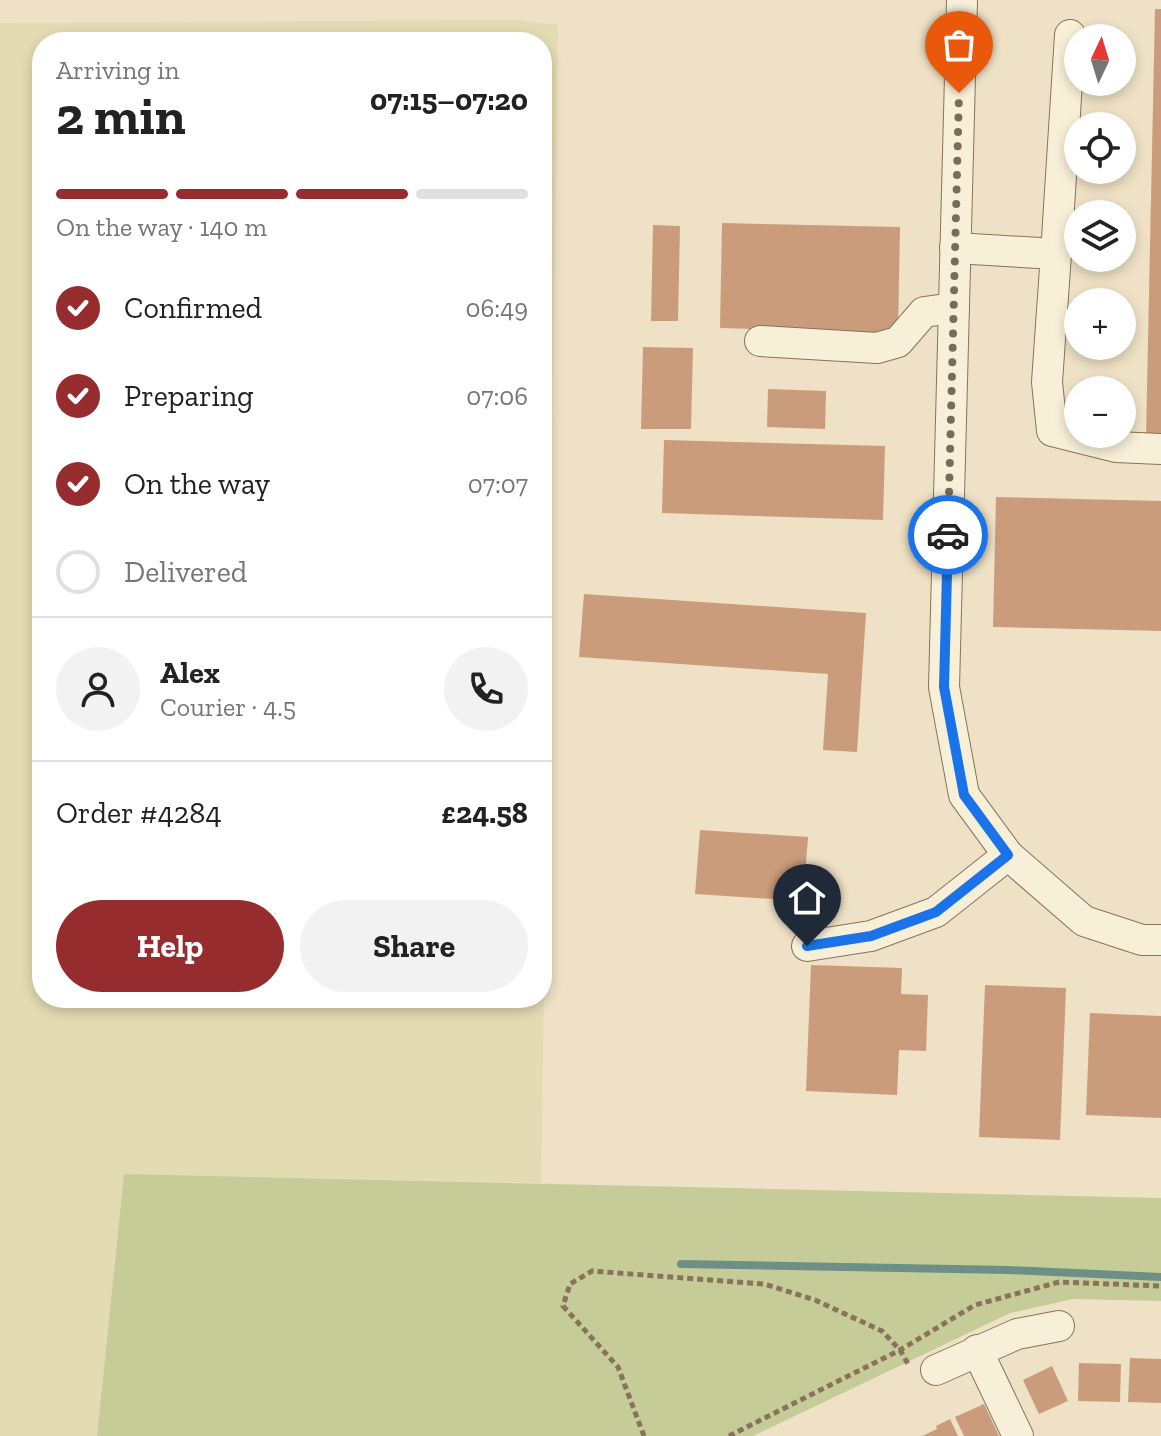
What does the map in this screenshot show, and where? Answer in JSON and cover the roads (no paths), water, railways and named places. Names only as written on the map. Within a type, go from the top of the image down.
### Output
[{"type":"street","points":[[962,0],[944,687],[964,795],[1008,855],[1084,921],[1142,940],[1161,940]]},
{"type":"street","points":[[1066,96],[1047,382],[1052,431],[1116,447],[1161,449]]},
{"type":"street","points":[[955,248],[1056,254]]},
{"type":"street","points":[[760,341],[877,348],[898,342],[924,312],[954,308]]},
{"type":"street","points":[[807,946],[871,936],[936,912],[1008,855]]},
{"type":"street","points":[[924,1370],[1017,1334],[1059,1326]]},
{"type":"street","points":[[977,1350],[1018,1436]]},
{"type":"waterway","points":[[681,1264],[1008,1270],[1161,1277]]}]
